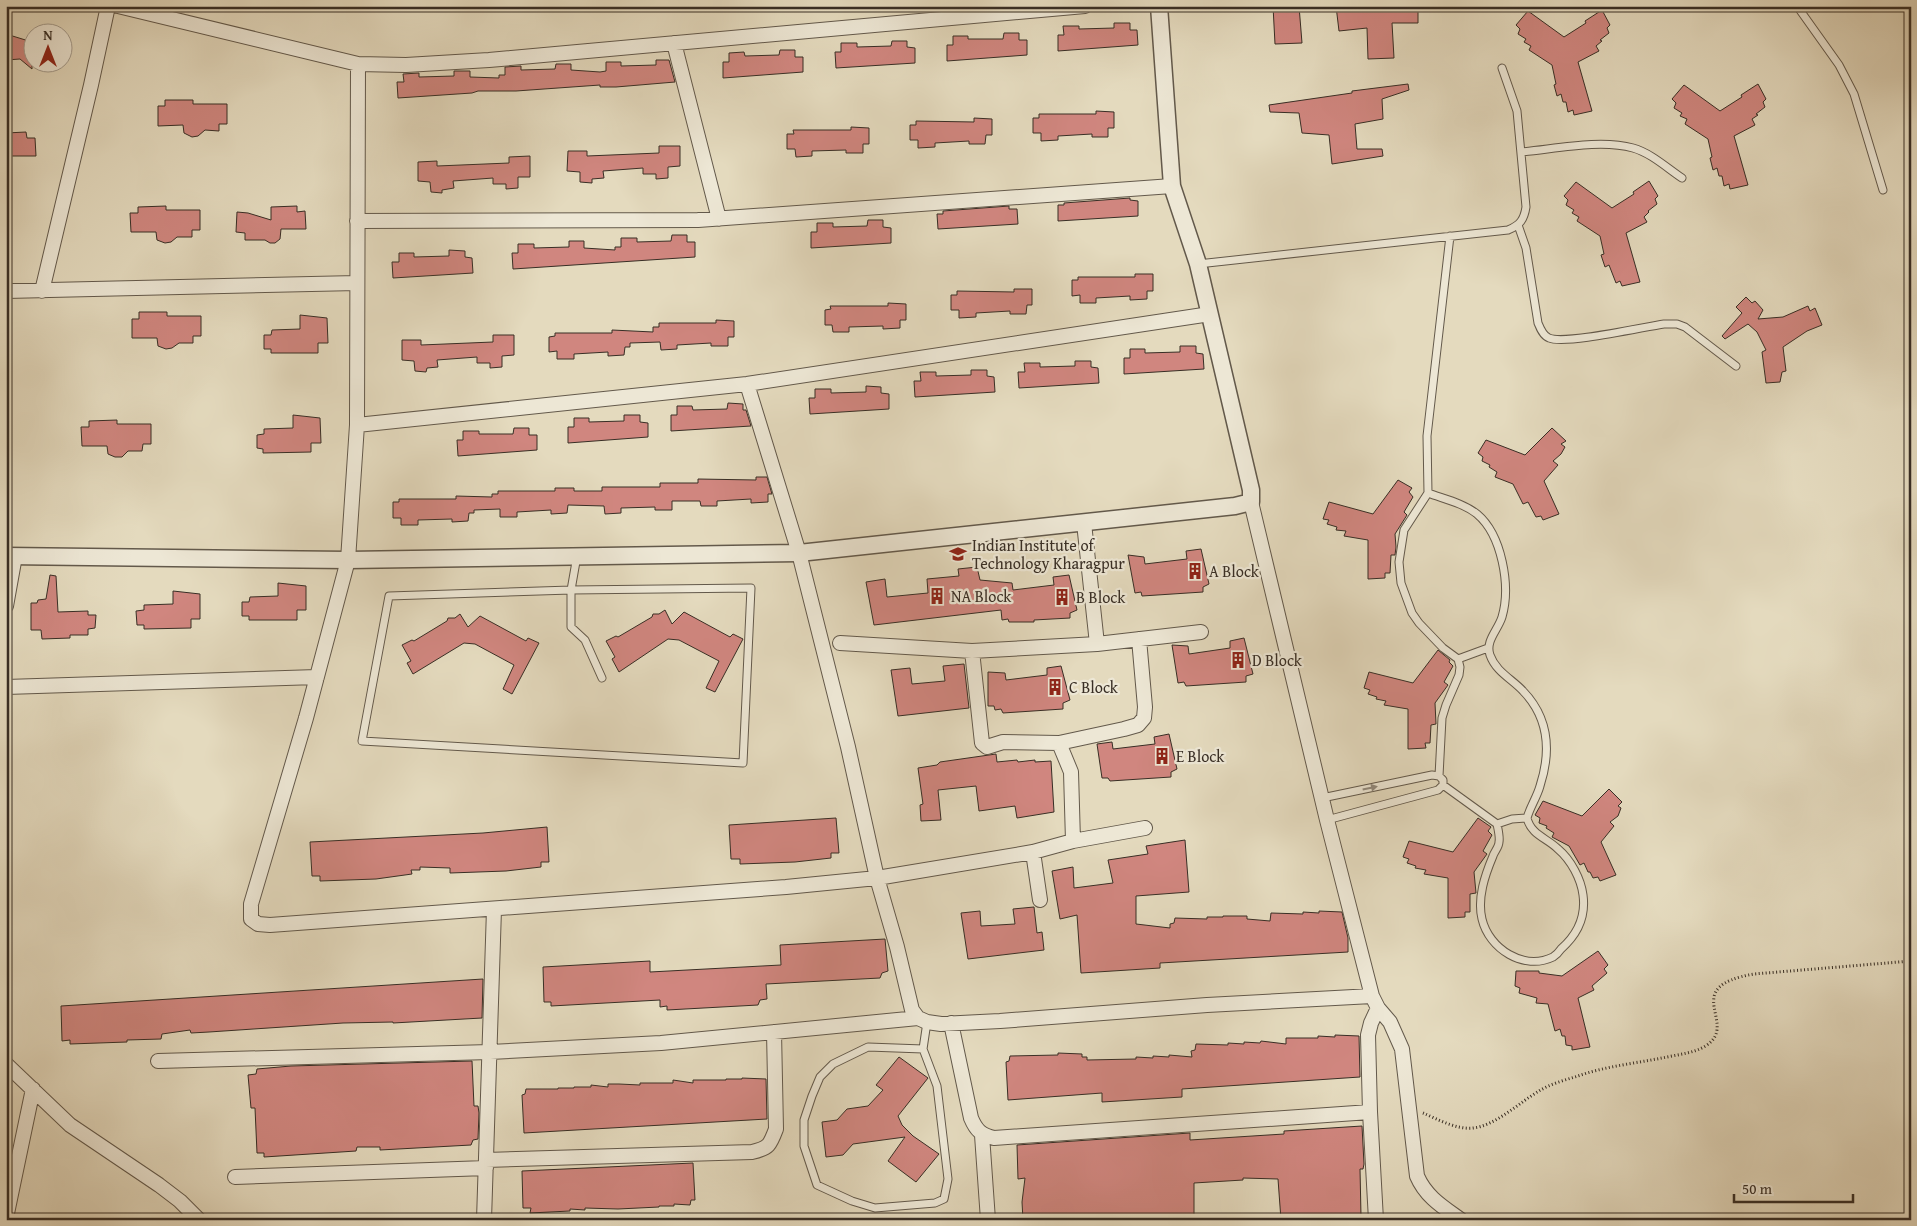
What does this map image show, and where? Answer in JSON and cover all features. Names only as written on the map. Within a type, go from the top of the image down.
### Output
[{"type":"street","points":[[42,290],[108,6]]},
{"type":"street","points":[[118,6],[358,64],[406,65],[1086,6]]},
{"type":"street","points":[[1158,6],[1172,186],[1198,264],[1251,490],[1250,502],[1327,820],[1375,1002],[1390,1022],[1405,1059],[1408,1107],[1417,1176],[1422,1188],[1430,1197],[1461,1220]]},
{"type":"street","points":[[674,43],[719,218]]},
{"type":"street","points":[[358,64],[357,425],[348,560],[317,677],[251,904],[251,919],[258,924],[270,925],[786,887],[878,878],[1034,852],[1073,842],[1145,828]]},
{"type":"street","points":[[357,221],[719,218],[1172,186]]},
{"type":"street","points":[[6,291],[357,283]]},
{"type":"street","points":[[357,425],[748,384],[1210,314]]},
{"type":"street","points":[[748,384],[800,552],[878,878],[912,1010],[923,1020]]},
{"type":"street","points":[[6,606],[11,556],[348,560],[800,552],[1084,523],[1235,506],[1250,502]]},
{"type":"street","points":[[1084,523],[1097,644]]},
{"type":"street","points":[[840,643],[972,651],[1097,644],[1200,632]]},
{"type":"street","points":[[972,651],[982,743],[987,747],[1003,742],[1060,743],[1124,730],[1138,725],[1144,718],[1145,707],[1139,639]]},
{"type":"street","points":[[6,687],[317,677]]},
{"type":"street","points":[[1060,743],[1071,772],[1073,842]]},
{"type":"street","points":[[1034,852],[1040,900]]},
{"type":"street","points":[[484,1220],[494,909]]},
{"type":"street","points":[[158,1061],[490,1052],[661,1043],[923,1020],[951,1023],[1207,1005],[1375,1002]]},
{"type":"street","points":[[1375,1002],[1368,1035],[1376,1220]]},
{"type":"street","points":[[951,1023],[971,1118],[976,1129],[982,1135],[994,1138],[1370,1112]]},
{"type":"street","points":[[234,1177],[752,1152],[765,1149],[771,1142],[776,1129],[774,1032]]},
{"type":"street","points":[[6,1064],[70,1125],[159,1185],[180,1201],[199,1220]]},
{"type":"street","points":[[6,1218],[33,1089]]},
{"type":"street","points":[[982,1135],[988,1220]]},
{"type":"lane","points":[[1798,6],[1839,65],[1854,94],[1883,190]]},
{"type":"lane","points":[[1198,264],[1508,230],[1518,225],[1524,218],[1526,207],[1517,111],[1502,68]]},
{"type":"lane","points":[[1521,152],[1596,145],[1632,148],[1647,154],[1682,178]]},
{"type":"lane","points":[[1518,225],[1526,248],[1538,323],[1542,332],[1549,338],[1562,340],[1583,338],[1664,324],[1677,324],[1686,327],[1736,366]]},
{"type":"lane","points":[[1450,236],[1427,436],[1428,493],[1404,530],[1399,562],[1401,583],[1412,614],[1419,624],[1443,648],[1458,659]]},
{"type":"lane","points":[[1322,798],[1432,775],[1439,776],[1443,780],[1443,785],[1497,824],[1500,842],[1492,856],[1482,888],[1480,904],[1482,920],[1488,934],[1500,949],[1514,958],[1538,960],[1553,957],[1576,933],[1581,922],[1583,895],[1573,867],[1557,847],[1533,830],[1527,818],[1540,787],[1548,750],[1540,715],[1533,702],[1496,667],[1488,648],[1502,616],[1505,582],[1503,560],[1488,527],[1478,515],[1468,508],[1428,493]]},
{"type":"lane","points":[[578,556],[571,590],[571,627],[585,640],[602,678]]},
{"type":"lane","points":[[751,588],[743,763],[362,741],[389,596],[571,590],[751,588]]},
{"type":"lane","points":[[1458,659],[1488,648]]},
{"type":"lane","points":[[1439,776],[1442,718],[1459,675],[1458,659]]},
{"type":"lane","points":[[1327,820],[1438,790],[1443,785]]},
{"type":"lane","points":[[1497,824],[1512,819],[1527,818]]},
{"type":"lane","points":[[923,1020],[923,1049],[937,1086],[948,1179],[944,1199],[935,1203],[875,1208],[852,1201],[817,1185],[804,1146],[804,1120],[820,1078],[833,1064],[868,1047],[923,1049]]},
{"type":"path","points":[[1408,1107],[1454,1125],[1472,1128],[1489,1123],[1541,1089],[1580,1075],[1699,1050],[1715,1037],[1718,1029],[1712,1001],[1716,992],[1723,984],[1738,977],[1754,974],[1911,961]]},
{"type":"building","points":[[1273,6],[1299,6],[1302,43],[1275,44]]},
{"type":"building","points":[[1336,6],[1418,6],[1418,23],[1392,23],[1394,58],[1368,59],[1367,28],[1339,31]]},
{"type":"building","points":[[1602,10],[1610,25],[1607,28],[1609,33],[1596,46],[1599,51],[1578,62],[1592,111],[1574,115],[1573,110],[1568,112],[1566,102],[1563,102],[1561,94],[1557,96],[1552,65],[1529,50],[1531,46],[1524,42],[1526,39],[1518,34],[1520,29],[1516,25],[1528,11],[1564,37]]},
{"type":"building","points":[[1114,23],[1130,23],[1130,30],[1137,30],[1138,45],[1058,51],[1058,35],[1064,35],[1063,26],[1079,26],[1079,29],[1114,28]]},
{"type":"building","points":[[1004,33],[1019,33],[1019,40],[1027,40],[1027,55],[947,61],[947,45],[953,45],[953,36],[968,36],[968,39],[1003,39]]},
{"type":"building","points":[[6,34],[22,39],[22,61],[20,59],[6,60]]},
{"type":"building","points":[[892,41],[907,41],[907,47],[915,48],[915,63],[836,68],[835,52],[841,52],[841,43],[857,43],[857,47],[891,46]]},
{"type":"building","points":[[780,50],[795,50],[795,57],[803,57],[803,72],[723,78],[723,62],[729,62],[729,53],[744,52],[745,56],[779,55]]},
{"type":"building","points":[[656,60],[669,60],[675,82],[616,87],[600,87],[600,85],[516,91],[478,91],[398,98],[397,82],[404,82],[403,74],[419,73],[419,77],[454,76],[454,71],[470,71],[470,77],[499,78],[499,75],[505,75],[505,67],[521,66],[521,70],[555,69],[556,64],[571,64],[571,70],[600,72],[606,71],[606,62],[621,62],[621,66],[656,65]]},
{"type":"building","points":[[1408,84],[1409,90],[1382,99],[1383,119],[1355,124],[1357,149],[1382,149],[1383,156],[1332,164],[1329,135],[1302,133],[1299,113],[1270,112],[1269,105]]},
{"type":"building","points":[[1758,84],[1766,99],[1763,102],[1765,107],[1752,119],[1755,125],[1734,136],[1748,185],[1730,189],[1729,184],[1724,186],[1722,176],[1719,176],[1717,168],[1713,170],[1708,139],[1685,124],[1687,119],[1680,116],[1682,113],[1674,108],[1676,103],[1672,99],[1684,85],[1720,111]]},
{"type":"building","points":[[165,100],[193,100],[193,104],[227,104],[227,124],[219,124],[219,131],[205,130],[198,136],[192,137],[184,133],[183,125],[158,126],[158,106],[165,106]]},
{"type":"building","points":[[1096,111],[1114,112],[1114,128],[1108,128],[1108,137],[1092,137],[1092,134],[1058,136],[1058,140],[1041,141],[1041,133],[1033,133],[1033,118],[1039,118],[1039,114],[1096,114]]},
{"type":"building","points":[[974,118],[992,119],[992,135],[986,135],[985,144],[969,144],[969,141],[935,143],[935,147],[918,148],[918,140],[910,140],[910,125],[916,125],[916,121],[974,122]]},
{"type":"building","points":[[851,127],[869,128],[869,144],[863,144],[863,153],[846,153],[846,150],[812,151],[812,156],[796,157],[795,149],[787,149],[787,134],[794,134],[793,130],[851,130]]},
{"type":"building","points":[[26,132],[27,138],[35,138],[36,156],[6,156],[6,133]]},
{"type":"building","points":[[659,146],[680,146],[680,166],[668,167],[668,178],[656,179],[656,174],[643,174],[643,168],[603,171],[604,178],[592,179],[592,183],[580,182],[580,172],[567,171],[568,151],[587,151],[587,156],[659,153]]},
{"type":"building","points":[[530,156],[530,177],[518,177],[518,188],[506,189],[506,184],[493,184],[493,178],[453,181],[454,188],[442,190],[442,193],[431,192],[430,182],[418,181],[418,162],[437,161],[437,166],[509,163],[509,157]]},
{"type":"building","points":[[1649,181],[1658,196],[1655,199],[1657,204],[1644,217],[1647,222],[1626,233],[1640,282],[1622,286],[1620,281],[1616,283],[1609,265],[1605,267],[1601,255],[1604,254],[1600,236],[1577,221],[1579,217],[1572,213],[1574,210],[1566,205],[1568,200],[1564,196],[1576,182],[1612,208],[1634,194],[1633,192]]},
{"type":"building","points":[[1130,198],[1130,200],[1138,201],[1138,216],[1058,221],[1058,205],[1064,205],[1064,203]]},
{"type":"building","points":[[166,206],[166,210],[200,210],[200,230],[192,230],[192,237],[177,237],[171,242],[165,243],[157,240],[156,232],[131,232],[130,213],[138,213],[138,207]]},
{"type":"building","points":[[297,206],[297,212],[305,211],[306,229],[281,229],[280,239],[275,243],[265,240],[245,240],[245,233],[236,232],[237,212],[248,213],[271,220],[271,207]]},
{"type":"building","points":[[1009,206],[1009,209],[1017,209],[1018,224],[938,229],[937,214],[943,214],[943,211]]},
{"type":"building","points":[[868,220],[883,220],[883,227],[891,228],[891,243],[811,248],[811,232],[817,232],[817,223],[833,223],[833,227],[867,226]]},
{"type":"building","points":[[672,235],[687,235],[687,242],[695,242],[695,257],[513,269],[512,253],[518,253],[518,244],[534,244],[534,248],[569,247],[569,241],[584,241],[584,248],[615,250],[615,247],[621,247],[621,238],[637,238],[637,242],[671,241]]},
{"type":"building","points":[[449,250],[465,251],[465,257],[472,258],[473,273],[393,278],[392,262],[399,262],[399,253],[414,253],[414,257],[449,256]]},
{"type":"building","points":[[1135,274],[1153,274],[1153,291],[1147,291],[1147,299],[1130,300],[1130,296],[1096,298],[1096,303],[1080,303],[1080,295],[1072,296],[1072,280],[1078,280],[1078,277],[1135,277]]},
{"type":"building","points":[[1014,289],[1032,289],[1032,305],[1027,305],[1026,314],[1010,314],[1010,311],[976,313],[976,317],[959,318],[959,310],[951,310],[951,295],[957,295],[957,291],[1014,292]]},
{"type":"building","points":[[1746,297],[1752,303],[1755,301],[1763,310],[1758,319],[1783,317],[1808,306],[1810,311],[1815,308],[1822,325],[1807,331],[1783,347],[1786,371],[1782,372],[1780,382],[1766,383],[1762,352],[1766,350],[1757,332],[1748,324],[1725,339],[1722,336],[1742,313],[1736,307]]},
{"type":"building","points":[[888,303],[906,304],[906,320],[900,320],[900,328],[883,329],[883,326],[849,327],[849,332],[833,332],[832,325],[825,325],[825,310],[831,309],[830,306],[888,306]]},
{"type":"building","points":[[139,312],[167,312],[167,316],[201,316],[201,336],[193,336],[193,343],[179,343],[172,348],[166,349],[158,346],[157,338],[132,338],[132,319],[139,319]]},
{"type":"building","points":[[300,315],[327,318],[328,343],[318,343],[318,353],[271,353],[271,349],[264,349],[264,335],[271,335],[272,330],[300,329]]},
{"type":"building","points":[[716,320],[734,321],[734,337],[728,337],[728,346],[711,346],[711,343],[677,345],[677,349],[661,350],[660,342],[630,343],[630,347],[625,347],[624,355],[608,356],[608,352],[574,354],[574,359],[557,359],[557,351],[549,352],[549,337],[555,336],[555,333],[612,333],[612,330],[653,332],[653,327],[659,327],[659,323],[716,323]]},
{"type":"building","points":[[493,335],[514,335],[514,355],[502,356],[502,367],[490,368],[490,363],[477,363],[477,357],[437,360],[438,367],[427,368],[426,372],[415,371],[414,361],[402,360],[402,340],[421,340],[421,345],[493,342]]},
{"type":"building","points":[[1180,346],[1196,346],[1196,353],[1203,354],[1204,369],[1124,374],[1124,358],[1130,358],[1130,349],[1145,349],[1145,353],[1180,352]]},
{"type":"building","points":[[1075,361],[1091,361],[1091,367],[1098,368],[1099,383],[1019,388],[1018,372],[1025,372],[1024,363],[1040,363],[1040,367],[1075,366]]},
{"type":"building","points":[[971,370],[987,370],[987,376],[994,377],[995,392],[915,397],[914,381],[921,381],[920,372],[936,372],[936,376],[971,375]]},
{"type":"building","points":[[866,386],[881,387],[881,393],[889,394],[889,409],[810,414],[809,398],[815,398],[815,389],[831,389],[831,393],[866,392]]},
{"type":"building","points":[[728,403],[743,404],[743,410],[746,410],[751,426],[671,431],[671,415],[677,415],[677,406],[692,406],[693,410],[727,409]]},
{"type":"building","points":[[293,415],[320,418],[321,443],[311,443],[311,452],[263,453],[263,449],[257,448],[257,435],[264,434],[264,429],[293,428]]},
{"type":"building","points":[[624,415],[640,415],[640,422],[648,423],[648,437],[568,443],[568,427],[574,427],[574,418],[589,418],[589,422],[624,421]]},
{"type":"building","points":[[117,420],[117,424],[151,424],[151,444],[143,444],[142,451],[128,451],[122,457],[108,454],[107,446],[82,446],[81,427],[89,427],[89,421]]},
{"type":"building","points":[[514,428],[529,428],[529,435],[537,435],[537,450],[458,456],[457,440],[463,440],[463,431],[479,431],[479,434],[513,434]]},
{"type":"building","points":[[1552,428],[1566,441],[1561,444],[1565,447],[1561,454],[1553,461],[1558,465],[1544,481],[1559,514],[1543,520],[1541,516],[1536,517],[1528,502],[1523,504],[1513,484],[1495,477],[1497,472],[1489,467],[1490,465],[1482,461],[1483,457],[1478,453],[1486,440],[1525,455]]},
{"type":"building","points":[[756,477],[767,477],[772,494],[768,494],[768,502],[751,503],[751,499],[717,501],[717,506],[701,506],[700,501],[672,501],[672,510],[655,510],[655,507],[621,508],[621,513],[605,514],[604,506],[568,505],[567,513],[551,514],[551,510],[517,512],[517,517],[500,517],[500,509],[474,510],[474,513],[469,513],[468,521],[452,522],[452,519],[418,520],[418,525],[401,525],[401,518],[393,518],[393,502],[399,502],[399,499],[456,499],[456,496],[492,497],[492,494],[498,494],[498,491],[555,491],[555,488],[574,488],[574,491],[602,491],[602,487],[660,487],[660,483],[698,483],[698,479],[756,480]]},
{"type":"building","points":[[1398,480],[1412,488],[1409,492],[1413,497],[1404,512],[1407,515],[1395,534],[1395,555],[1391,555],[1390,573],[1385,573],[1385,578],[1368,579],[1368,540],[1344,536],[1346,531],[1336,530],[1337,527],[1327,524],[1329,520],[1323,519],[1329,502],[1373,514]]},
{"type":"building","name":"A Block","points":[[1201,549],[1209,584],[1203,587],[1203,592],[1142,596],[1141,592],[1135,593],[1128,555],[1144,557],[1145,564],[1187,559],[1186,551]]},
{"type":"building","points":[[977,567],[980,580],[1012,583],[1013,590],[1054,585],[1053,577],[1069,575],[1077,610],[1070,613],[1070,618],[1034,620],[1034,622],[1009,622],[1008,619],[1002,620],[1001,610],[874,625],[866,582],[885,579],[887,597],[928,593],[927,579],[959,576],[958,569]]},
{"type":"building","points":[[50,575],[56,576],[58,612],[88,611],[88,615],[96,615],[95,628],[88,629],[88,635],[70,635],[70,638],[42,639],[41,630],[31,630],[31,603],[37,603],[38,600],[46,599]]},
{"type":"building","points":[[278,583],[306,586],[306,610],[297,610],[297,620],[249,620],[249,616],[242,616],[242,602],[249,602],[250,597],[278,596]]},
{"type":"building","points":[[173,591],[200,594],[200,619],[191,619],[191,628],[144,629],[144,625],[137,625],[136,611],[144,610],[144,605],[173,604]]},
{"type":"building","points":[[665,610],[672,624],[684,612],[730,637],[733,634],[743,639],[715,692],[706,688],[719,661],[679,640],[668,639],[619,672],[612,659],[615,657],[606,641],[616,636],[618,637],[652,617],[653,614],[659,614]]},
{"type":"building","points":[[460,614],[468,627],[480,616],[526,641],[528,638],[539,643],[512,694],[503,689],[514,665],[475,644],[464,643],[413,674],[407,663],[411,661],[402,645],[412,640],[414,641],[447,621],[448,618],[455,618]]},
{"type":"building","name":"D Block","points":[[1244,638],[1253,674],[1246,676],[1246,682],[1186,686],[1184,682],[1178,683],[1172,645],[1188,646],[1189,654],[1230,648],[1230,641]]},
{"type":"building","points":[[1438,650],[1450,660],[1449,662],[1453,666],[1444,682],[1448,685],[1435,703],[1436,724],[1431,725],[1430,743],[1425,743],[1426,748],[1408,749],[1408,709],[1384,705],[1386,701],[1376,699],[1377,697],[1368,694],[1370,690],[1364,688],[1369,672],[1413,683]]},
{"type":"building","points":[[964,664],[969,708],[898,716],[891,670],[910,668],[912,684],[945,681],[943,666]]},
{"type":"building","name":"C Block","points":[[1061,666],[1070,700],[1063,703],[1063,709],[1003,713],[1001,709],[995,710],[994,706],[988,706],[988,672],[1005,673],[1006,680],[1047,675],[1047,668]]},
{"type":"building","name":"E Block","points":[[1169,734],[1177,769],[1171,772],[1171,777],[1110,781],[1108,778],[1102,778],[1097,744],[1112,742],[1113,749],[1155,744],[1154,737]]},
{"type":"building","points":[[996,754],[997,762],[1017,760],[1018,762],[1051,761],[1054,812],[1017,818],[1015,806],[979,811],[976,786],[938,790],[941,820],[921,821],[920,805],[923,804],[918,768],[937,765],[940,762]]},
{"type":"building","points":[[1609,789],[1622,802],[1618,806],[1621,808],[1618,816],[1610,822],[1614,826],[1601,842],[1616,875],[1600,881],[1598,877],[1593,878],[1584,863],[1580,865],[1569,846],[1552,837],[1554,833],[1546,828],[1547,826],[1539,823],[1540,818],[1535,815],[1543,801],[1582,816]]},
{"type":"building","points":[[836,818],[839,853],[831,853],[831,858],[795,862],[740,864],[740,859],[731,859],[729,825]]},
{"type":"building","points":[[1478,818],[1491,827],[1488,831],[1492,835],[1483,851],[1487,854],[1474,872],[1476,893],[1470,894],[1470,912],[1465,912],[1465,917],[1448,918],[1448,878],[1424,874],[1426,870],[1415,868],[1416,866],[1407,863],[1409,859],[1403,857],[1409,841],[1453,852]]},
{"type":"building","points":[[547,827],[549,862],[541,862],[541,867],[506,871],[450,873],[450,868],[420,867],[420,870],[411,870],[412,874],[376,879],[320,881],[320,876],[312,876],[310,842],[483,833]]},
{"type":"building","points":[[1185,840],[1189,892],[1136,896],[1136,924],[1170,928],[1170,924],[1174,923],[1175,918],[1207,919],[1207,917],[1247,916],[1247,919],[1270,921],[1271,913],[1342,912],[1348,938],[1348,952],[1160,963],[1160,968],[1081,973],[1077,915],[1060,919],[1052,871],[1073,867],[1074,888],[1113,883],[1108,860],[1148,854],[1146,846]]},
{"type":"building","points":[[1034,907],[1037,933],[1042,932],[1044,950],[968,959],[961,913],[980,911],[981,926],[1015,924],[1013,909]]},
{"type":"building","points":[[885,939],[888,971],[882,973],[880,978],[766,984],[767,999],[760,1000],[758,1005],[667,1010],[667,1006],[660,1007],[660,1000],[551,1006],[551,1002],[544,1002],[543,967],[650,961],[650,972],[781,965],[780,945]]},
{"type":"building","points":[[1598,951],[1608,965],[1604,969],[1607,973],[1592,986],[1594,990],[1578,998],[1590,1047],[1572,1050],[1572,1046],[1566,1045],[1565,1036],[1562,1036],[1560,1029],[1555,1031],[1548,1004],[1536,1003],[1537,998],[1519,993],[1520,988],[1515,986],[1516,971],[1539,971],[1539,973],[1562,976]]},
{"type":"building","points":[[483,979],[482,1018],[393,1023],[343,1023],[191,1033],[190,1030],[162,1034],[161,1039],[127,1040],[127,1042],[70,1044],[70,1040],[62,1041],[61,1006]]},
{"type":"building","points":[[1335,1035],[1359,1036],[1360,1077],[1182,1089],[1182,1097],[1102,1102],[1102,1093],[1008,1100],[1006,1062],[1009,1061],[1010,1056],[1058,1055],[1058,1053],[1082,1054],[1082,1057],[1087,1057],[1087,1060],[1136,1059],[1136,1057],[1153,1058],[1153,1056],[1169,1057],[1169,1055],[1192,1057],[1191,1051],[1195,1050],[1196,1044],[1228,1045],[1228,1043],[1244,1044],[1244,1042],[1260,1043],[1261,1041],[1286,1044],[1286,1038],[1335,1037]]},
{"type":"building","points":[[899,1057],[928,1078],[898,1116],[902,1125],[913,1136],[939,1154],[916,1182],[888,1161],[905,1137],[853,1144],[843,1155],[826,1157],[822,1122],[837,1120],[847,1109],[868,1106],[883,1090],[876,1085]]},
{"type":"building","points":[[472,1061],[474,1106],[478,1106],[479,1113],[478,1139],[473,1140],[471,1145],[380,1150],[380,1147],[357,1147],[356,1151],[264,1157],[264,1153],[257,1153],[255,1108],[251,1108],[248,1075],[256,1074],[257,1069],[291,1066]]},
{"type":"building","points":[[766,1079],[767,1119],[524,1133],[522,1095],[525,1094],[526,1089],[591,1087],[591,1085],[608,1087],[608,1084],[673,1083],[673,1080],[693,1083],[693,1080]]},
{"type":"building","points":[[1362,1126],[1364,1164],[1363,1169],[1360,1169],[1361,1216],[1281,1220],[1278,1179],[1243,1178],[1243,1180],[1194,1183],[1194,1220],[1023,1220],[1022,1202],[1025,1178],[1018,1179],[1017,1145],[1190,1133],[1190,1140],[1284,1134],[1284,1131]]},
{"type":"building","points":[[693,1163],[695,1200],[691,1200],[690,1205],[674,1204],[674,1206],[618,1209],[585,1208],[585,1210],[570,1209],[570,1211],[530,1213],[531,1208],[523,1208],[522,1171]]},
{"type":"place","name":"Indian Institute of Technology Kharagpur","points":[[958,554]]},
{"type":"place","name":"A Block","points":[[1195,571]]},
{"type":"place","name":"NA Block","points":[[937,596]]},
{"type":"place","name":"B Block","points":[[1062,597]]},
{"type":"place","name":"D Block","points":[[1238,660]]},
{"type":"place","name":"C Block","points":[[1055,687]]},
{"type":"place","name":"E Block","points":[[1162,756]]}]
